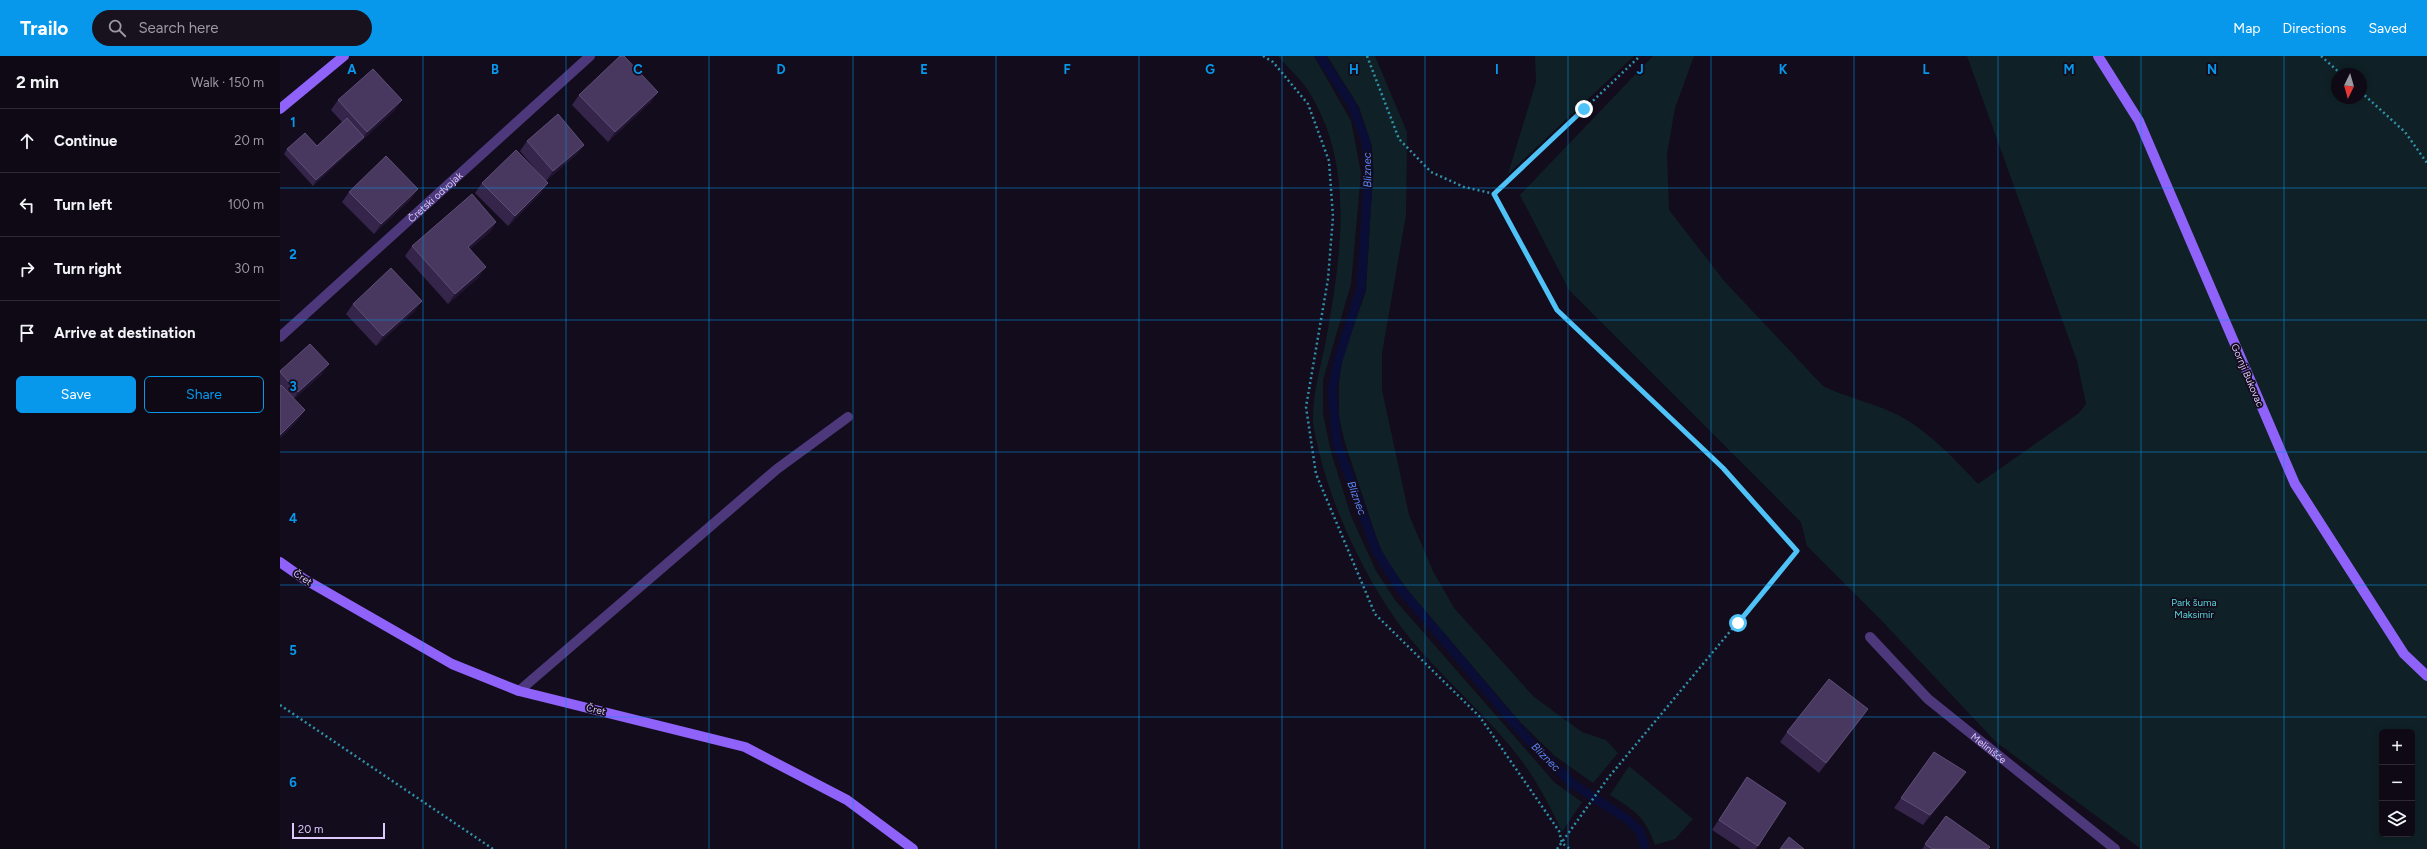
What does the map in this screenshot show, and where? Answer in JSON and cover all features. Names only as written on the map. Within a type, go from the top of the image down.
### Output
[{"type":"street","points":[[280,109],[344,56]]},
{"type":"street","name":"Čretski odvojak","points":[[280,337],[590,56]]},
{"type":"street","name":"Gornji Bukovac","points":[[2098,56],[2139,121],[2295,484],[2404,654],[2427,676]]},
{"type":"street","points":[[519,691],[777,468],[848,417]]},
{"type":"street","name":"Čret","points":[[280,562],[304,579],[452,664],[519,691],[745,747],[847,800],[913,849]]},
{"type":"street","name":"Melinišće","points":[[1870,637],[1928,699],[2116,849]]},
{"type":"path","points":[[1263,56],[1273,62],[1308,104],[1329,161],[1333,217],[1328,279],[1306,407],[1316,474],[1376,614],[1480,717],[1559,831],[1562,843],[1570,849]]},
{"type":"path","points":[[1367,56],[1399,139],[1430,172],[1464,187],[1494,194],[1557,310],[1723,468],[1797,551],[1608,778],[1557,849]]},
{"type":"path","points":[[1494,194],[1640,56]]},
{"type":"path","points":[[2321,56],[2334,68]]},
{"type":"path","points":[[2367,97],[2405,132],[2427,163]]},
{"type":"path","points":[[280,705],[493,849]]},
{"type":"green space","points":[[1278,56],[1314,56],[1351,121],[1361,173],[1351,284],[1323,380],[1323,414],[1331,452],[1351,516],[1376,571],[1395,600],[1555,783],[1582,802],[1562,832],[1539,787],[1518,756],[1488,721],[1420,650],[1403,630],[1387,607],[1372,583],[1335,504],[1319,452],[1313,426],[1313,412],[1315,391],[1332,308],[1340,244],[1338,179],[1333,148],[1322,118],[1307,89]]},
{"type":"green space","points":[[1327,56],[1375,56],[1407,132],[1406,215],[1382,353],[1382,390],[1409,515],[1433,571],[1454,608],[1534,697],[1582,732],[1606,740],[1618,753],[1593,783],[1555,756],[1521,723],[1410,593],[1385,559],[1377,539],[1345,443],[1339,417],[1339,383],[1342,359],[1366,291],[1373,169],[1372,146],[1359,107]]},
{"type":"green space","points":[[1535,56],[1634,56],[1508,174],[1536,82]]},
{"type":"green space","name":"Park šuma Maksimir","points":[[1653,56],[1694,56],[1675,108],[1667,154],[1669,210],[1725,282],[1823,386],[1900,416],[1932,438],[1978,484],[2079,413],[2086,404],[2077,361],[1967,56],[2427,56],[2427,849],[2141,849],[1996,742],[1881,620],[1807,546],[1801,522],[1569,290],[1520,195]]},
{"type":"green space","points":[[1629,766],[1693,819],[1675,839],[1655,845],[1643,820],[1626,805],[1610,795]]},
{"type":"building","points":[[620,56],[624,56],[658,92],[615,132],[579,95]]},
{"type":"building","points":[[373,69],[402,100],[367,132],[338,100]]},
{"type":"building","points":[[558,114],[584,145],[553,171],[527,141]]},
{"type":"building","points":[[347,118],[364,137],[316,180],[287,149],[305,133],[317,146]]},
{"type":"building","points":[[516,150],[548,183],[515,216],[482,183]]},
{"type":"building","points":[[386,156],[418,189],[381,224],[349,192]]},
{"type":"building","points":[[472,194],[496,222],[468,247],[486,267],[455,294],[412,246]]},
{"type":"building","points":[[391,268],[422,301],[383,336],[353,304]]},
{"type":"building","points":[[310,344],[329,364],[298,392],[280,371]]},
{"type":"building","points":[[281,385],[305,410],[280,435],[280,386]]},
{"type":"building","points":[[1829,679],[1868,709],[1826,763],[1787,732]]},
{"type":"building","points":[[1934,752],[1966,772],[1930,815],[1901,798]]},
{"type":"building","points":[[1747,777],[1786,803],[1758,846],[1719,820]]},
{"type":"building","points":[[1946,816],[1990,847],[1988,849],[1932,849],[1925,844]]},
{"type":"building","points":[[1789,837],[1804,849],[1780,849]]},
{"type":"waterway","name":"Bliznec","points":[[1320,56],[1352,105],[1366,142],[1369,171],[1361,288],[1338,361],[1332,390],[1337,443],[1376,550],[1399,587],[1532,744],[1573,784],[1627,819],[1640,831],[1645,849]]},
{"type":"route","points":[[1584,109],[1494,194],[1557,310],[1723,468],[1797,551],[1738,623]]}]
